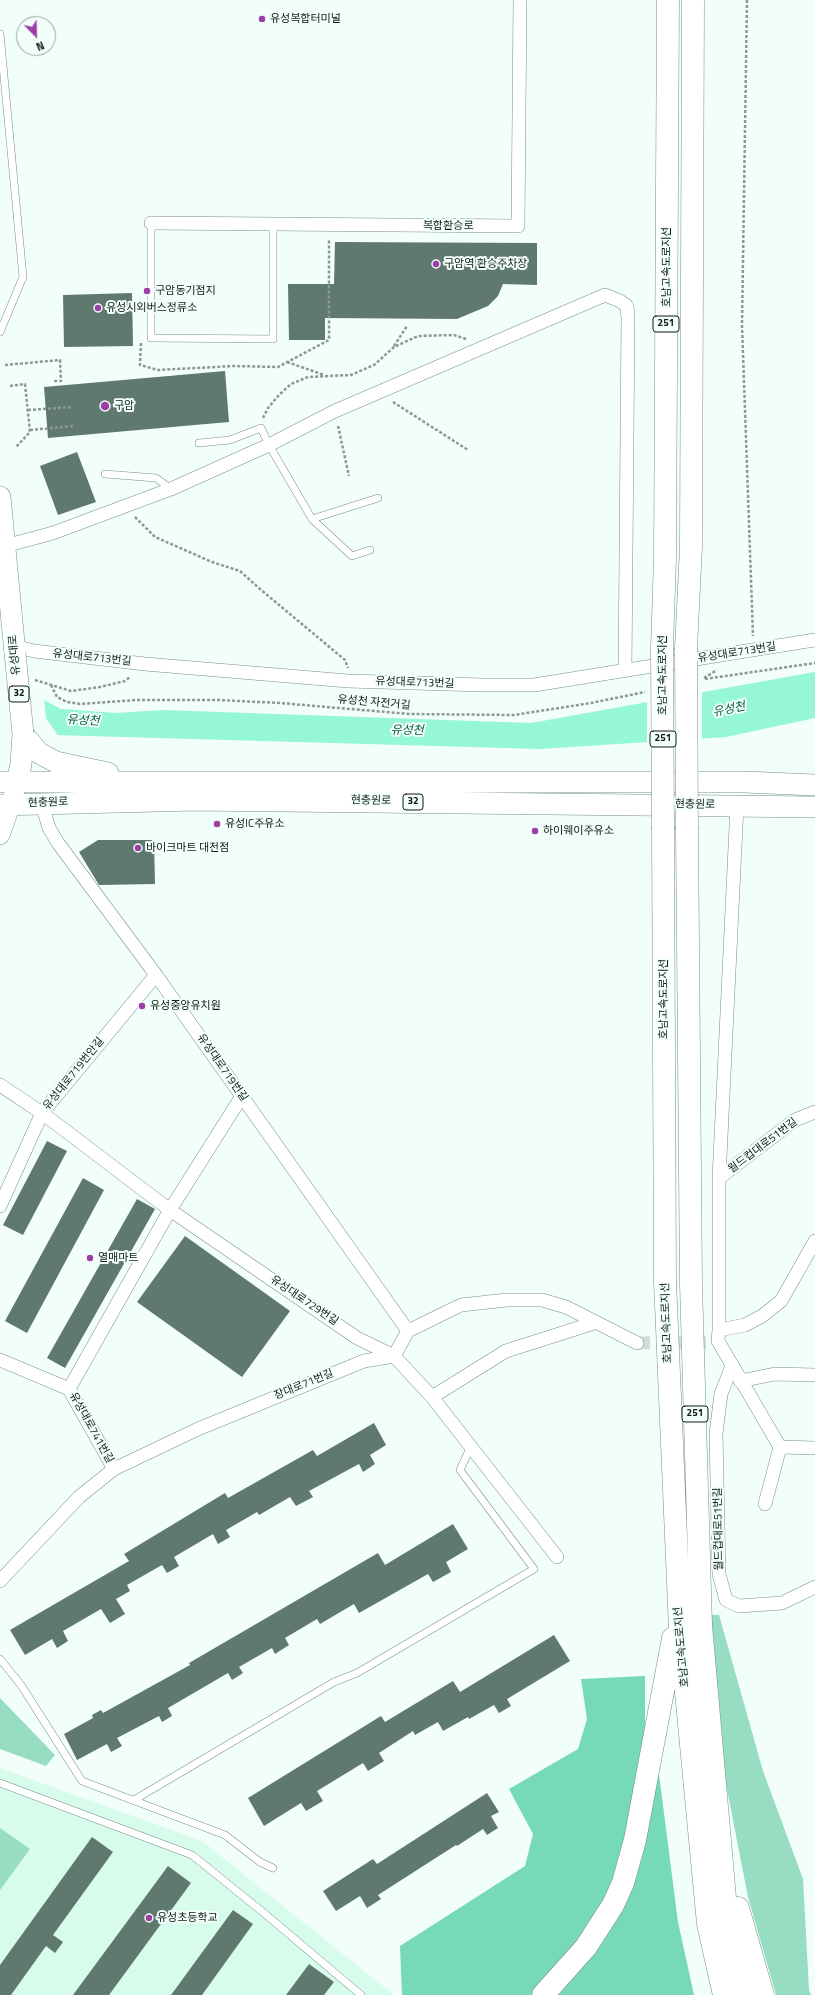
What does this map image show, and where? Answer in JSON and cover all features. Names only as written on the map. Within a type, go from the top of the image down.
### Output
[{"type":"highway","name":"호남고속도로지선","points":[[668,0],[665,558],[662,648],[665,1281],[679,1606],[708,1924],[724,1995]]},
{"type":"highway","name":"호남고속도로지선","points":[[693,0],[690,548],[686,648],[691,1284],[701,1625],[727,1921],[744,1995]]},
{"type":"highway","points":[[543,1995],[586,1947],[605,1918],[623,1883],[635,1840],[679,1606]]},
{"type":"highway","points":[[721,1848],[763,1995]]},
{"type":"main road","name":"유성대로","points":[[0,496],[22,734],[21,764],[8,782],[6,805],[0,835]]},
{"type":"main road","points":[[22,734],[40,753],[56,762],[80,769],[194,783]]},
{"type":"main road","points":[[8,782],[194,783]]},
{"type":"main road","name":"현충원로","points":[[194,783],[745,782],[815,785]]},
{"type":"main road","name":"현충원로","points":[[6,805],[194,800],[815,807]]},
{"type":"street","name":"복합환승로","points":[[152,223],[518,226],[520,0]]},
{"type":"street","points":[[5,546],[53,533],[171,489],[269,445],[335,411],[605,295],[620,301],[627,306],[628,318],[625,670]]},
{"type":"street","name":"유성대로713번길","points":[[14,649],[145,664],[348,681],[534,685],[815,640]]},
{"type":"street","name":"유성대로719번길","points":[[42,804],[49,828],[58,843],[156,975],[408,1330]]},
{"type":"street","points":[[719,1178],[737,806]]},
{"type":"street","name":"유성대로719번안길","points":[[0,1206],[42,1113],[156,975]]},
{"type":"street","name":"유성대로729번길","points":[[0,1085],[42,1113],[170,1210],[357,1338],[394,1356],[432,1397],[471,1446],[506,1494],[557,1557]]},
{"type":"street","points":[[69,1389],[170,1210],[242,1096]]},
{"type":"street","name":"월드컵대로51번길","points":[[780,1447],[714,1338],[719,1178],[794,1120],[815,1112]]},
{"type":"street","points":[[714,1338],[762,1316],[781,1301],[815,1241]]},
{"type":"street","points":[[394,1356],[408,1330],[462,1305],[507,1300],[548,1302],[566,1307],[637,1343]]},
{"type":"street","points":[[432,1397],[506,1351],[594,1322]]},
{"type":"street","name":"장대로71번길","points":[[0,1581],[79,1497],[114,1469],[198,1428],[364,1361],[394,1356]]},
{"type":"street","name":"유성대로741번길","points":[[0,1360],[69,1389],[114,1469]]},
{"type":"street","name":"월드컵대로51번길","points":[[732,1366],[721,1394],[716,1433],[719,1574],[726,1600],[739,1606],[782,1603],[815,1587]]},
{"type":"street","points":[[740,1381],[775,1374],[815,1375]]},
{"type":"street","points":[[765,1504],[780,1447],[815,1448]]},
{"type":"lane","points":[[0,34],[23,277],[0,332]]},
{"type":"lane","points":[[152,223],[151,338],[273,339],[273,224]]},
{"type":"lane","points":[[199,443],[230,440],[261,428],[269,445],[312,519],[352,556],[370,550]]},
{"type":"lane","points":[[104,474],[156,478],[171,489]]},
{"type":"lane","points":[[312,519],[378,498]]},
{"type":"lane","points":[[134,1800],[334,1682],[357,1673],[534,1569],[460,1470],[471,1446]]},
{"type":"lane","points":[[0,1659],[21,1685],[82,1781],[225,1836],[260,1862],[273,1868]]},
{"type":"lane","points":[[0,1783],[192,1855],[264,1913],[361,1995]]},
{"type":"path","points":[[747,0],[742,325],[754,650]]},
{"type":"path","points":[[263,419],[268,408],[291,384],[308,377],[351,376],[374,365],[394,346],[407,326]]},
{"type":"path","points":[[394,346],[418,336],[454,335],[473,342],[482,348]]},
{"type":"path","points":[[6,365],[60,360],[61,381],[53,381]]},
{"type":"path","points":[[288,362],[326,376]]},
{"type":"path","points":[[10,386],[26,384],[30,430],[16,447]]},
{"type":"path","points":[[379,393],[468,450]]},
{"type":"path","points":[[28,410],[73,407]]},
{"type":"path","points":[[335,411],[349,476]]},
{"type":"path","points":[[30,430],[74,426]]},
{"type":"path","points":[[126,506],[138,521],[155,537],[212,562],[240,571],[345,660],[348,666],[348,681]]},
{"type":"path","points":[[726,655],[715,673],[701,679],[815,663]]},
{"type":"path","points":[[29,678],[71,691],[100,687],[125,681],[145,664]]},
{"type":"path","name":"유성천 자전거길","points":[[51,685],[57,697],[67,702],[80,704],[136,700],[218,700],[280,703],[410,714],[514,715],[584,704],[649,691]]},
{"type":"shaded area","points":[[709,1615],[719,1615],[763,1771],[803,1879],[809,1990],[811,1995],[776,1995],[748,1897],[724,1774]]},
{"type":"shaded area","points":[[645,1676],[645,1736],[628,1853],[596,1926],[534,1995],[402,1995],[400,1946],[525,1866],[533,1834],[509,1789],[578,1749],[587,1719],[581,1679]]},
{"type":"shaded area","points":[[0,1698],[55,1755],[46,1766],[0,1749]]},
{"type":"shaded area","points":[[656,1751],[678,1922],[694,1995],[551,1995],[594,1949]]},
{"type":"shaded area","name":"유성초등학교","points":[[0,1768],[202,1841],[394,1995],[0,1995]]},
{"type":"shaded area","points":[[0,1828],[30,1849],[0,1890]]},
{"type":"water","name":"유성천","points":[[815,672],[815,718],[726,737],[540,749],[54,735],[0,677],[61,709],[116,713],[163,710],[531,723]]},
{"type":"pier","points":[[0,675],[44,698],[46,718],[59,737],[0,722]]},
{"type":"pier","points":[[702,690],[702,740],[647,744],[647,699]]},
{"type":"building","name":"구암역 환승주차장","points":[[335,242],[537,243],[537,285],[503,284],[498,296],[488,306],[457,319],[325,318],[325,340],[289,340],[288,284],[334,284]]},
{"type":"building","name":"유성시외버스정류소","points":[[132,293],[133,346],[64,347],[63,295]]},
{"type":"building","name":"구암","points":[[225,371],[229,422],[48,438],[44,387]]},
{"type":"building","points":[[77,452],[96,502],[58,515],[40,466]]},
{"type":"building","points":[[98,840],[154,840],[155,884],[99,885],[79,852]]},
{"type":"building","points":[[47,1141],[67,1151],[23,1235],[3,1225]]},
{"type":"building","points":[[83,1178],[104,1190],[27,1333],[5,1321]]},
{"type":"building","points":[[137,1199],[155,1209],[65,1368],[47,1358]]},
{"type":"building","points":[[185,1236],[290,1311],[242,1377],[137,1302]]},
{"type":"building","points":[[374,1423],[386,1445],[370,1455],[375,1464],[363,1472],[359,1464],[309,1491],[313,1497],[296,1506],[290,1497],[259,1515],[257,1512],[226,1530],[230,1537],[218,1544],[213,1534],[174,1557],[179,1566],[167,1573],[162,1565],[127,1585],[130,1591],[116,1599],[125,1614],[110,1623],[101,1609],[63,1631],[68,1641],[57,1648],[52,1639],[25,1655],[10,1630],[129,1561],[124,1554],[225,1493],[228,1498],[313,1450],[317,1456]]},
{"type":"building","points":[[453,1524],[468,1549],[446,1562],[451,1572],[433,1582],[428,1574],[359,1613],[354,1604],[320,1624],[317,1619],[285,1638],[289,1645],[275,1654],[272,1648],[239,1667],[243,1673],[232,1680],[228,1673],[168,1708],[172,1716],[162,1722],[159,1716],[117,1738],[122,1746],[111,1752],[107,1744],[77,1760],[64,1734],[93,1718],[92,1715],[101,1710],[103,1713],[190,1665],[189,1663],[378,1553],[385,1565]]},
{"type":"building","points":[[554,1635],[570,1661],[507,1699],[511,1706],[499,1713],[494,1705],[443,1731],[438,1722],[415,1735],[413,1731],[379,1753],[384,1761],[368,1771],[363,1763],[317,1791],[323,1801],[306,1811],[301,1803],[264,1826],[248,1798],[381,1716],[385,1722],[453,1681],[460,1692]]},
{"type":"building","points":[[487,1793],[499,1812],[491,1816],[498,1828],[487,1835],[483,1829],[457,1846],[456,1845],[378,1895],[381,1899],[367,1908],[360,1896],[336,1911],[323,1891],[373,1859],[377,1864]]},
{"type":"building","points":[[92,1837],[113,1852],[53,1935],[63,1942],[55,1953],[46,1946],[11,1995],[0,1995],[0,1965]]},
{"type":"building","points":[[168,1866],[191,1883],[109,1995],[73,1995]]},
{"type":"building","points":[[233,1910],[253,1924],[202,1995],[171,1995]]},
{"type":"building","points":[[309,1964],[334,1982],[324,1995],[286,1995]]},
{"type":"tunnel","points":[[637,1343],[706,1342]]},
{"type":"place","name":"유성복합터미널","points":[[262,19]]},
{"type":"place","name":"구암역 환승주차장","points":[[436,264]]},
{"type":"place","name":"구암동기점지","points":[[147,291]]},
{"type":"place","name":"유성시외버스정류소","points":[[98,308]]},
{"type":"place","name":"구암","points":[[105,406]]},
{"type":"place","name":"유성IC주유소","points":[[217,824]]},
{"type":"place","name":"하이웨이주유소","points":[[535,831]]},
{"type":"place","name":"바이크마트 대전점","points":[[138,848]]},
{"type":"place","name":"유성중앙유치원","points":[[142,1006]]},
{"type":"place","name":"열매마트","points":[[90,1258]]},
{"type":"place","name":"유성초등학교","points":[[149,1918]]}]
